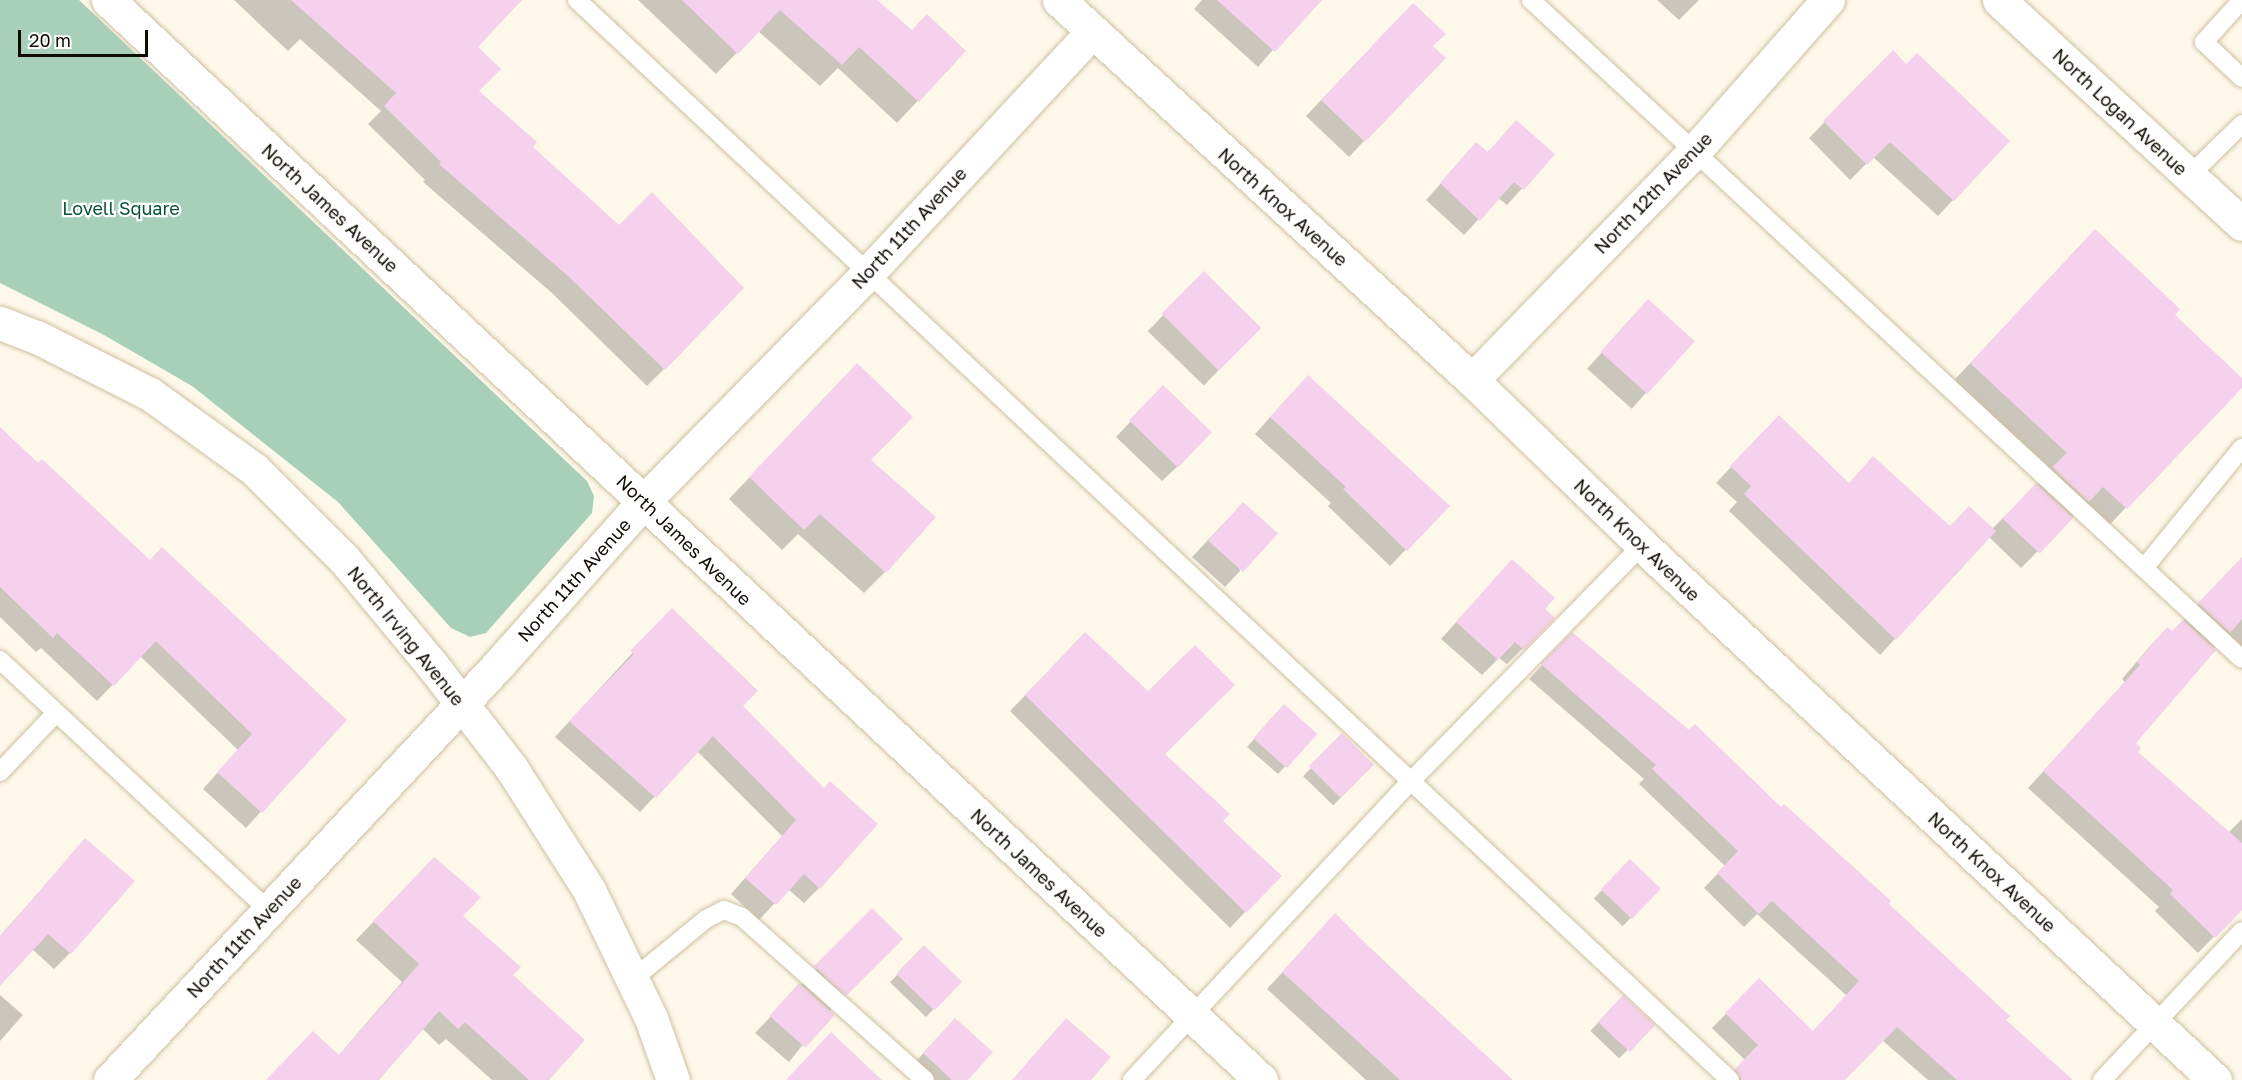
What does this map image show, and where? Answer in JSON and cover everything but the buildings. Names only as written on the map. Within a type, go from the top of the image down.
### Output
[{"type":"street","name":"North James Avenue","points":[[108,0],[1261,1080]]},
{"type":"street","name":"North Knox Avenue","points":[[1059,0],[1472,380],[1641,545],[2215,1080]]},
{"type":"street","name":"North 12th Avenue","points":[[1472,380],[1693,153],[1828,0]]},
{"type":"street","name":"North Logan Avenue","points":[[1999,0],[2242,224]]},
{"type":"street","name":"North 11th Avenue","points":[[110,1080],[462,704],[644,501],[868,272],[1092,32]]},
{"type":"street","name":"North Irving Avenue","points":[[0,322],[37,337],[150,394],[254,469],[344,559],[512,769],[589,890],[651,1017],[673,1080]]},
{"type":"lane","points":[[577,0],[1413,779],[1730,1080]]},
{"type":"lane","points":[[1531,0],[1693,153],[2242,659]]},
{"type":"lane","points":[[2242,0],[2204,42],[2242,78]]},
{"type":"lane","points":[[2190,176],[2242,124]]},
{"type":"lane","points":[[2144,568],[2242,448]]},
{"type":"lane","points":[[1132,1080],[1413,779],[1641,545]]},
{"type":"lane","points":[[0,660],[269,911]]},
{"type":"lane","points":[[0,772],[56,713]]},
{"type":"lane","points":[[633,979],[706,919],[723,910],[733,913],[742,917],[925,1080]]},
{"type":"lane","points":[[2102,1080],[2242,931]]},
{"type":"green space","name":"Lovell Square","points":[[0,0],[79,0],[587,481],[594,496],[592,513],[486,633],[470,637],[451,628],[338,502],[192,386],[104,335],[0,283]]}]
